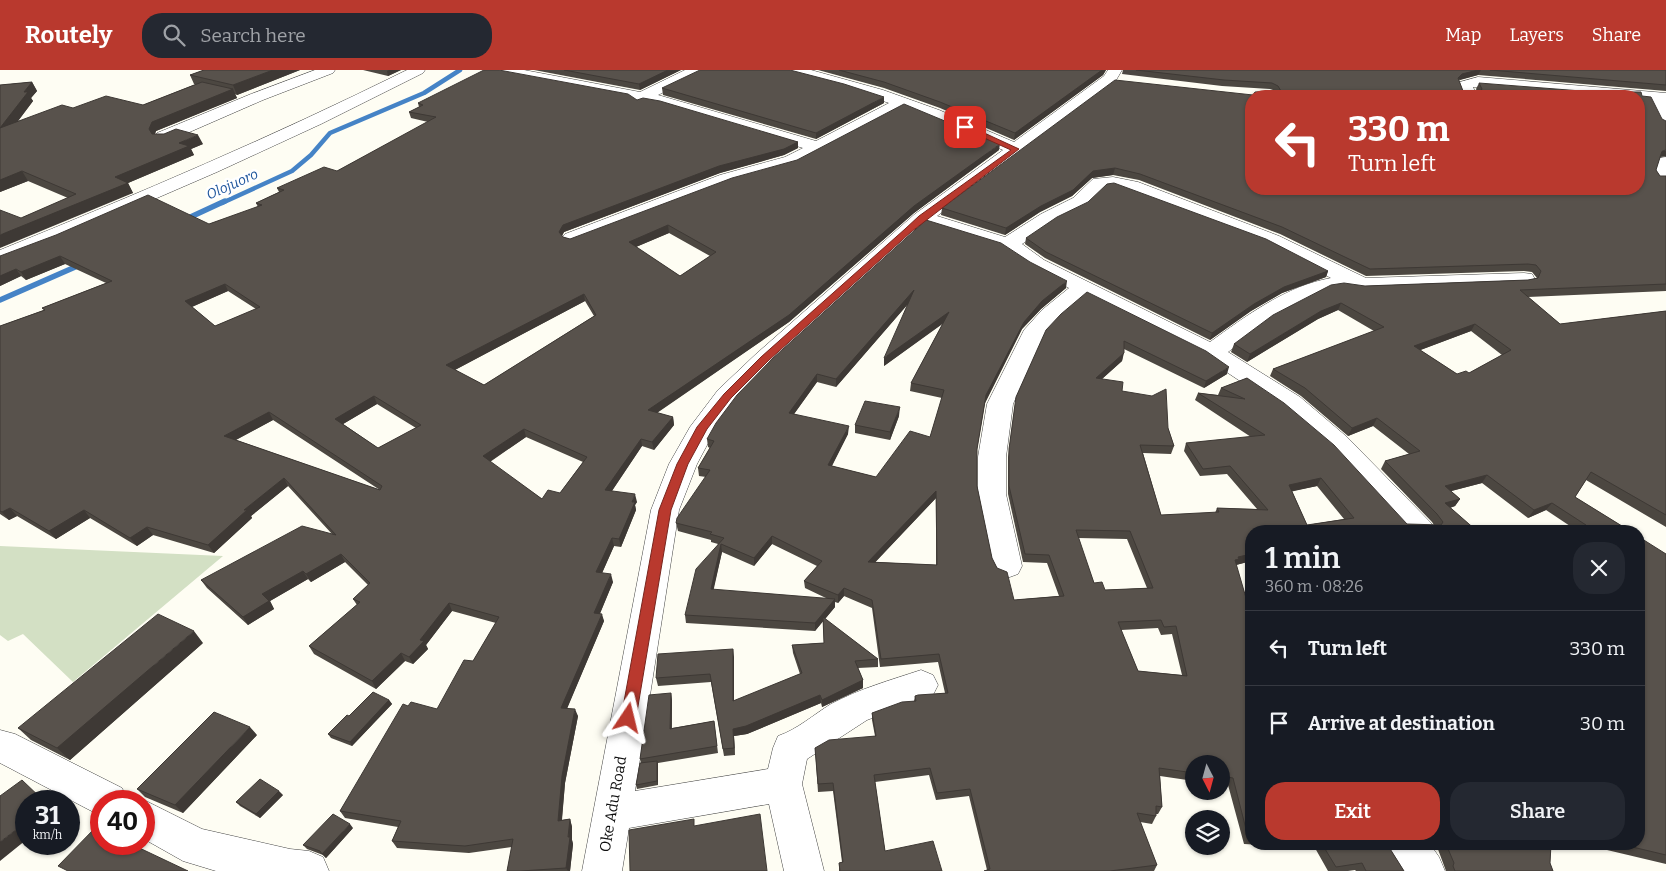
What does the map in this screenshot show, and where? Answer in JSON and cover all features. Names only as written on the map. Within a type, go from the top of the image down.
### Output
[{"type":"street","points":[[163,137],[256,97],[328,70]]},
{"type":"street","points":[[0,257],[232,159],[418,70]]},
{"type":"street","points":[[500,70],[645,97],[818,147]]},
{"type":"street","points":[[622,105],[645,97],[696,70]]},
{"type":"street","points":[[791,70],[856,86],[931,111],[1016,149]]},
{"type":"street","name":"Oke Adu Road","points":[[602,871],[665,510],[683,464],[703,427],[727,396],[764,359],[922,218],[1118,77]]},
{"type":"street","points":[[1467,90],[1466,85],[1478,82],[1575,90]]},
{"type":"street","points":[[1645,96],[1660,97],[1666,122]]},
{"type":"street","points":[[572,238],[726,179],[791,161],[903,102]]},
{"type":"street","points":[[1008,244],[1050,217],[1073,207],[1086,198],[1089,192],[1097,188],[1099,183],[1114,182],[1131,186],[1272,240],[1362,285]]},
{"type":"street","points":[[922,218],[1008,244],[1037,264],[1212,352],[1291,403],[1338,442],[1415,525]]},
{"type":"street","points":[[1212,352],[1261,316],[1281,304],[1321,286],[1342,282],[1362,285],[1524,279]]},
{"type":"street","points":[[1007,566],[992,494],[992,457],[1000,404],[1032,335],[1050,315],[1084,287]]},
{"type":"street","points":[[804,871],[783,784],[791,748],[803,744],[833,721],[864,706],[921,684]]},
{"type":"street","points":[[2,746],[90,792]]},
{"type":"street","points":[[612,812],[783,784]]},
{"type":"street","points":[[155,826],[197,847],[290,869],[309,871]]},
{"type":"street","points":[[1411,850],[1425,871]]},
{"type":"green space","points":[[0,546],[223,556],[73,682],[23,634],[8,641],[0,635]]},
{"type":"building","points":[[204,70],[273,70],[233,85],[190,75]]},
{"type":"building","points":[[484,70],[499,70],[628,94],[637,100],[643,98],[660,101],[798,142],[784,149],[719,166],[563,225],[559,232],[563,237],[570,239],[732,178],[797,160],[904,104],[1000,144],[914,206],[789,315],[648,410],[673,417],[652,442],[641,439],[605,490],[635,494],[632,502],[635,502],[619,539],[612,538],[596,572],[611,574],[594,613],[602,614],[561,708],[575,709],[562,776],[558,821],[570,819],[566,868],[507,871],[513,839],[465,846],[392,841],[401,821],[340,811],[403,704],[408,706],[411,702],[437,709],[464,660],[473,661],[499,617],[449,603],[420,640],[424,641],[409,657],[401,653],[372,681],[309,646],[360,602],[353,599],[370,583],[341,554],[306,574],[303,571],[262,594],[269,601],[243,617],[201,580],[302,526],[336,535],[284,478],[244,510],[247,510],[208,545],[147,527],[130,538],[84,510],[49,531],[10,508],[2,512],[0,511],[0,326],[45,310],[42,308],[112,281],[60,256],[21,272],[16,269],[0,276],[0,256],[56,235],[148,195],[209,224],[262,205],[256,203],[284,190],[277,188],[324,167],[337,171],[436,117],[409,112],[423,105],[418,103]],"holes":[[[668,225],[716,252],[680,276],[629,242]],[[225,284],[260,307],[215,326],[185,301]],[[584,294],[596,315],[484,385],[446,365]],[[374,396],[421,425],[378,448],[335,419]],[[269,412],[382,486],[380,490],[224,436]],[[524,429],[587,457],[560,493],[548,490],[542,499],[483,456]]]},
{"type":"building","points":[[564,70],[668,70],[639,84]]},
{"type":"building","points":[[700,70],[790,70],[884,97],[816,133],[662,88]]},
{"type":"building","points":[[839,70],[1102,70],[1015,133],[940,102],[884,82]]},
{"type":"building","points":[[1136,70],[1478,70],[1462,74],[1458,78],[1463,90],[1280,90],[1278,86],[1272,83],[1224,80]]},
{"type":"building","points":[[1490,70],[1666,70],[1666,85]]},
{"type":"building","points":[[1115,80],[1245,94],[1245,195],[1645,195],[1645,96],[1651,97],[1662,119],[1666,121],[1666,150],[1662,151],[1656,170],[1660,176],[1666,176],[1666,284],[1520,290],[1560,324],[1666,311],[1666,515],[1591,472],[1575,497],[1620,525],[1586,525],[1552,503],[1534,510],[1487,475],[1445,486],[1460,499],[1445,503],[1470,525],[1441,525],[1443,522],[1437,514],[1385,461],[1420,451],[1377,418],[1352,428],[1305,388],[1273,369],[1384,327],[1341,303],[1321,311],[1250,354],[1234,344],[1273,315],[1331,285],[1344,283],[1365,286],[1528,280],[1538,278],[1541,271],[1536,265],[1370,269],[1282,227],[1140,174],[1115,168],[1093,171],[1073,190],[1041,206],[1006,228],[942,208]],"holes":[[[1475,324],[1511,350],[1469,373],[1466,371],[1457,374],[1414,346]]]},
{"type":"building","points":[[32,82],[24,92],[28,92],[0,128],[0,85]]},
{"type":"building","points":[[202,82],[233,89],[152,122],[149,129],[152,134],[164,134],[176,129],[198,135],[179,143],[189,146],[115,177],[128,183],[0,235],[0,210],[21,218],[76,194],[22,171],[0,180],[0,128],[62,105],[73,108],[106,96],[143,105]]},
{"type":"building","points":[[1479,83],[1568,90],[1481,90]]},
{"type":"building","points":[[1114,183],[1266,239],[1328,271],[1284,287],[1254,304],[1212,333],[1046,252],[1026,238],[1057,217],[1088,202],[1107,184]]},
{"type":"building","points":[[926,220],[1001,243],[1030,262],[1067,281],[1042,301],[1024,322],[986,395],[977,449],[977,486],[992,558],[997,568],[1007,572],[1014,600],[1064,596],[1049,555],[1025,554],[1009,486],[1009,449],[1016,397],[1046,330],[1061,314],[1087,292],[1206,351],[1229,367],[1206,381],[1124,341],[1124,353],[1096,378],[1123,382],[1122,391],[1152,396],[1166,389],[1168,428],[1174,446],[1140,445],[1161,515],[1219,512],[1217,508],[1268,510],[1230,466],[1203,469],[1186,443],[1265,435],[1198,393],[1245,399],[1221,388],[1247,378],[1284,403],[1334,445],[1407,524],[1441,525],[1307,525],[1245,525],[1245,555],[1235,560],[1245,594],[1245,825],[1233,778],[1230,778],[1230,755],[1185,755],[1185,772],[1159,768],[1162,807],[1156,806],[1156,816],[1137,813],[1157,865],[1110,871],[984,871],[990,869],[970,789],[937,793],[930,768],[874,775],[885,851],[933,841],[942,871],[840,871],[839,863],[843,862],[833,783],[818,784],[815,748],[829,740],[876,736],[872,713],[902,702],[916,701],[915,696],[918,695],[948,693],[939,654],[881,659],[872,600],[844,588],[838,595],[804,581],[822,561],[772,536],[754,558],[721,544],[711,589],[835,599],[815,623],[685,615],[696,569],[724,538],[710,534],[712,532],[676,523],[677,518],[710,470],[698,468],[714,441],[707,439],[716,423],[737,395],[773,358]],"holes":[[[914,290],[884,358],[949,312],[911,383],[944,390],[930,437],[910,431],[876,477],[828,465],[849,426],[789,413],[817,374],[836,379]],[[1321,478],[1354,518],[1307,525],[1289,485]],[[936,491],[937,565],[868,562]],[[1076,530],[1130,531],[1153,588],[1105,590],[1102,582],[1094,583]],[[1161,620],[1164,627],[1176,626],[1187,676],[1138,671],[1118,622]]]},
{"type":"building","points":[[865,401],[900,407],[890,432],[855,425]]},
{"type":"building","points":[[1645,541],[1666,554],[1666,855],[1645,850]]},
{"type":"building","points":[[158,614],[194,631],[57,748],[18,728]]},
{"type":"building","points":[[823,617],[878,659],[855,661],[863,680],[822,700],[820,695],[746,726],[733,729],[734,748],[723,749],[710,674],[656,678],[658,654],[733,649],[733,701],[802,673],[792,645],[824,643]]},
{"type":"building","points":[[373,692],[389,700],[350,742],[328,734],[347,715],[349,716]]},
{"type":"building","points":[[671,693],[670,729],[714,721],[717,746],[640,759],[649,695]]},
{"type":"building","points":[[214,712],[250,727],[175,805],[155,797],[155,790],[137,789]]},
{"type":"building","points":[[657,761],[657,781],[636,785],[640,763]]},
{"type":"building","points":[[260,779],[279,791],[256,814],[236,802]]},
{"type":"building","points":[[22,780],[32,790],[15,790],[15,830],[0,842],[0,796]]},
{"type":"building","points":[[333,814],[350,824],[322,854],[320,851],[303,845]]},
{"type":"building","points":[[760,814],[767,871],[630,871],[629,830],[694,819],[694,826]]},
{"type":"building","points":[[90,833],[90,855],[154,855],[188,871],[68,871],[58,866],[69,855],[80,855],[80,843]]},
{"type":"building","points":[[1326,850],[1391,850],[1404,871],[1366,871],[1362,863],[1336,867]]},
{"type":"building","points":[[1449,850],[1551,850],[1550,863],[1553,871],[1455,871]]},
{"type":"waterway","name":"Olojuoro","points":[[222,203],[292,171],[311,155],[330,133],[424,93],[460,70]]},
{"type":"waterway","name":"Olojuoro","points":[[184,220],[225,201]]},
{"type":"waterway","name":"Olojuoro","points":[[0,300],[82,264]]},
{"type":"route","points":[[628,718],[665,510],[683,464],[703,427],[727,396],[764,359],[922,218],[1016,149],[965,127]]}]
